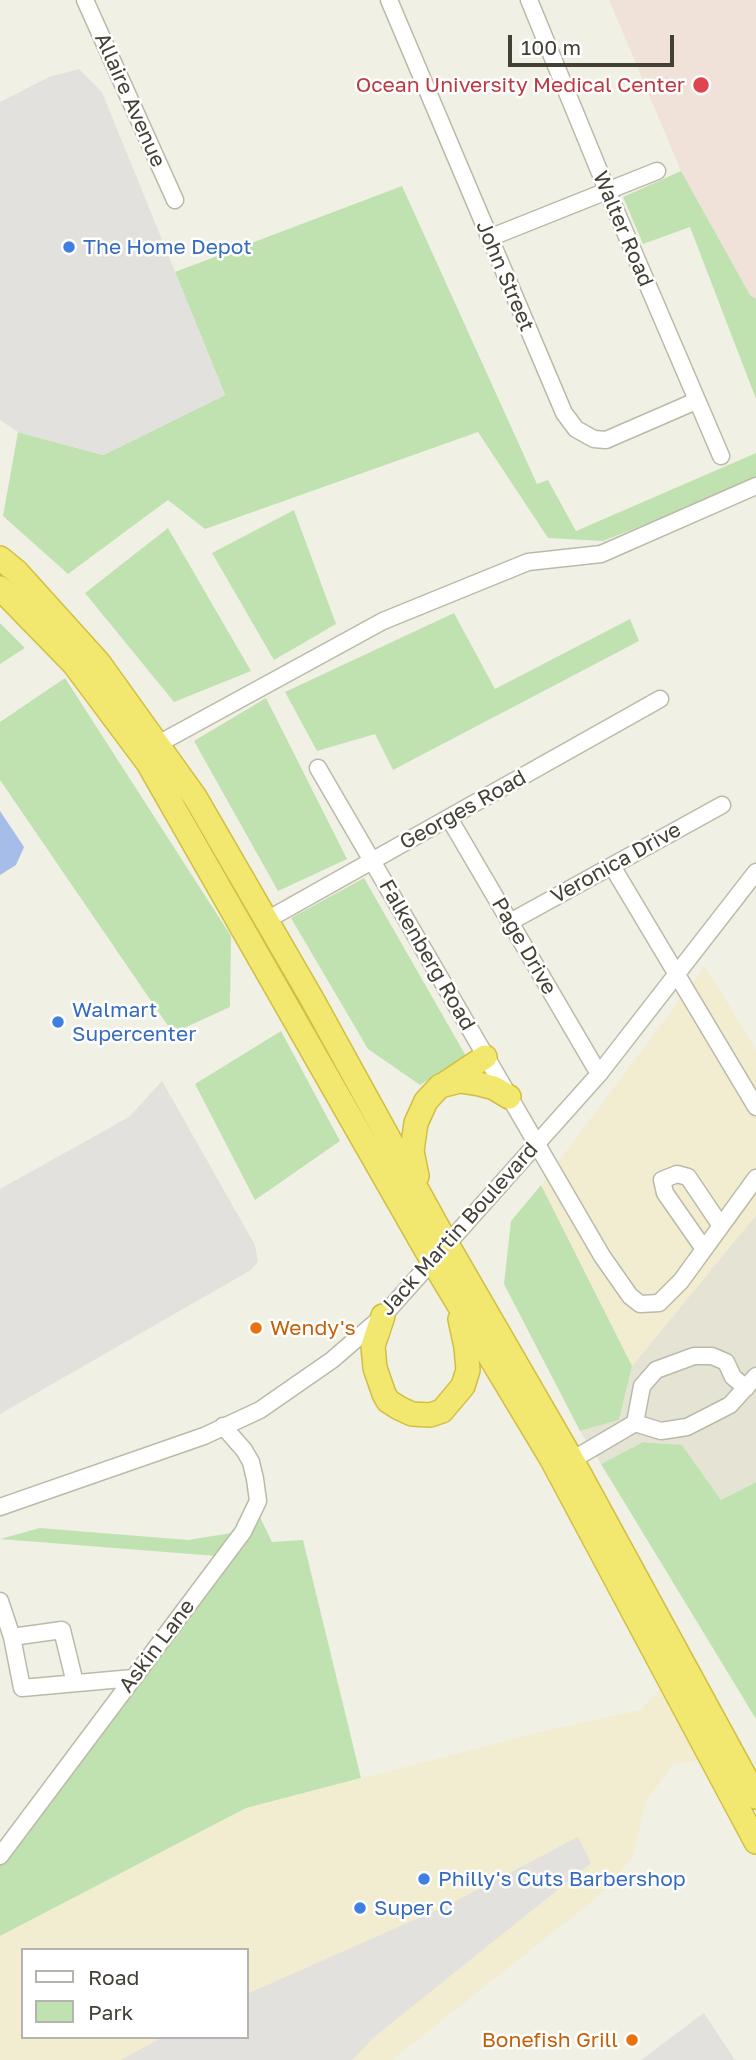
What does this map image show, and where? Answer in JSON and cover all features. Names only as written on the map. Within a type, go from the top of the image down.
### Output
[{"type":"highway","points":[[0,558],[99,663],[195,797],[572,1461],[756,1797]]},
{"type":"highway","points":[[0,588],[74,664],[148,763],[433,1262],[551,1458],[756,1842]]},
{"type":"highway","points":[[423,1199],[412,1151],[416,1123],[426,1101],[440,1086],[485,1057]]},
{"type":"highway","points":[[440,1086],[460,1081],[479,1084],[494,1088],[509,1097]]},
{"type":"highway","points":[[383,1316],[373,1346],[375,1368],[384,1394],[388,1401],[412,1414],[430,1415],[442,1410],[453,1400],[463,1386],[468,1370],[467,1347],[455,1299]]},
{"type":"street","name":"Allaire Avenue","points":[[85,0],[175,200]]},
{"type":"street","name":"John Street","points":[[388,0],[564,414],[576,429],[594,439],[606,440],[696,401]]},
{"type":"street","name":"Walter Road","points":[[528,0],[721,456]]},
{"type":"street","points":[[489,239],[657,171]]},
{"type":"street","points":[[158,744],[383,621],[528,562],[601,554],[756,486]]},
{"type":"street","name":"Georges Road","points":[[265,921],[660,699]]},
{"type":"street","name":"Falkenberg Road","points":[[318,768],[602,1256],[629,1296],[640,1304],[659,1303],[681,1280],[704,1249]]},
{"type":"street","name":"Veronica Drive","points":[[510,922],[722,805]]},
{"type":"street","name":"Page Drive","points":[[449,818],[599,1074]]},
{"type":"street","points":[[612,866],[756,1107]]},
{"type":"street","name":"Jack Martin Boulevard","points":[[0,1507],[204,1436],[261,1410],[305,1381],[383,1316],[599,1074],[756,872]]},
{"type":"street","points":[[721,1226],[688,1177],[677,1174],[662,1180],[665,1193],[704,1249],[721,1226],[756,1178]]},
{"type":"street","points":[[572,1461],[635,1423],[642,1386],[656,1370],[694,1356],[712,1356],[726,1362],[733,1377],[751,1382],[730,1405],[687,1427],[661,1431],[635,1423]]},
{"type":"street","name":"Askin Lane","points":[[0,1856],[243,1532],[258,1502],[251,1462],[236,1438],[223,1426]]},
{"type":"street","points":[[0,1601],[12,1637],[22,1688],[133,1678]]},
{"type":"street","points":[[12,1637],[62,1630],[75,1683]]},
{"type":"shaded area","name":"Ocean University Medical Center","points":[[609,0],[756,0],[756,299],[750,296],[681,171]]},
{"type":"shaded area","points":[[79,69],[102,92],[225,395],[103,455],[18,432],[0,420],[0,102],[49,77]]},
{"type":"shaded area","points":[[705,966],[756,1050],[756,1215],[632,1366],[541,1185]]},
{"type":"shaded area","points":[[162,1081],[255,1245],[258,1262],[251,1270],[0,1414],[0,1189],[129,1117]]},
{"type":"shaded area","points":[[756,1215],[756,1482],[721,1500],[682,1445],[643,1442],[601,1464],[580,1431],[619,1420],[632,1366]]},
{"type":"shaded area","points":[[662,1687],[702,1760],[673,1765],[646,1801],[633,1856],[605,1891],[392,2060],[0,2060],[0,1936],[246,1808],[549,1730],[641,1710]]},
{"type":"shaded area","points":[[578,1837],[591,1863],[374,2037],[352,2060],[121,2060],[159,2039],[248,2039],[248,1994],[448,1905]]},
{"type":"shaded area","points":[[704,2013],[735,2060],[641,2060],[689,2024]]},
{"type":"green space","points":[[681,171],[750,295],[756,299],[756,399],[690,227],[643,244],[623,197]]},
{"type":"green space","points":[[402,186],[537,484],[548,480],[576,531],[756,453],[756,481],[603,541],[548,538],[478,432],[205,529],[168,500],[68,574],[3,516],[18,432],[103,455],[225,395],[175,272]]},
{"type":"green space","points":[[294,510],[336,624],[274,660],[212,553]]},
{"type":"green space","points":[[168,528],[251,671],[174,702],[85,593]]},
{"type":"green space","points":[[454,613],[495,689],[630,619],[639,641],[393,770],[375,734],[317,751],[285,692]]},
{"type":"green space","points":[[0,623],[25,648],[0,664]]},
{"type":"green space","points":[[65,678],[231,936],[230,1007],[173,1033],[0,780],[0,722]]},
{"type":"green space","points":[[266,698],[347,859],[278,891],[194,741]]},
{"type":"green space","points":[[364,878],[466,1056],[420,1085],[368,1049],[291,918]]},
{"type":"green space","points":[[281,1031],[340,1141],[255,1200],[195,1084]]},
{"type":"green space","points":[[541,1185],[632,1366],[619,1420],[580,1431],[504,1284],[511,1221]]},
{"type":"green space","points":[[643,1442],[682,1445],[721,1500],[756,1482],[756,1719],[601,1464]]},
{"type":"green space","points":[[258,1513],[272,1542],[303,1540],[361,1778],[246,1808],[0,1936],[0,1856],[229,1557],[0,1539],[40,1528],[188,1540],[250,1530]]},
{"type":"water","points":[[0,811],[24,847],[16,865],[0,875]]},
{"type":"place","name":"Ocean University Medical Center","points":[[701,85]]},
{"type":"place","name":"The Home Depot","points":[[69,247]]},
{"type":"place","name":"Walmart Supercenter","points":[[58,1022]]},
{"type":"place","name":"Wendy's","points":[[256,1328]]},
{"type":"place","name":"Philly's Cuts Barbershop","points":[[424,1879]]},
{"type":"place","name":"Super C","points":[[360,1908]]},
{"type":"place","name":"Bonefish Grill","points":[[632,2040]]}]
